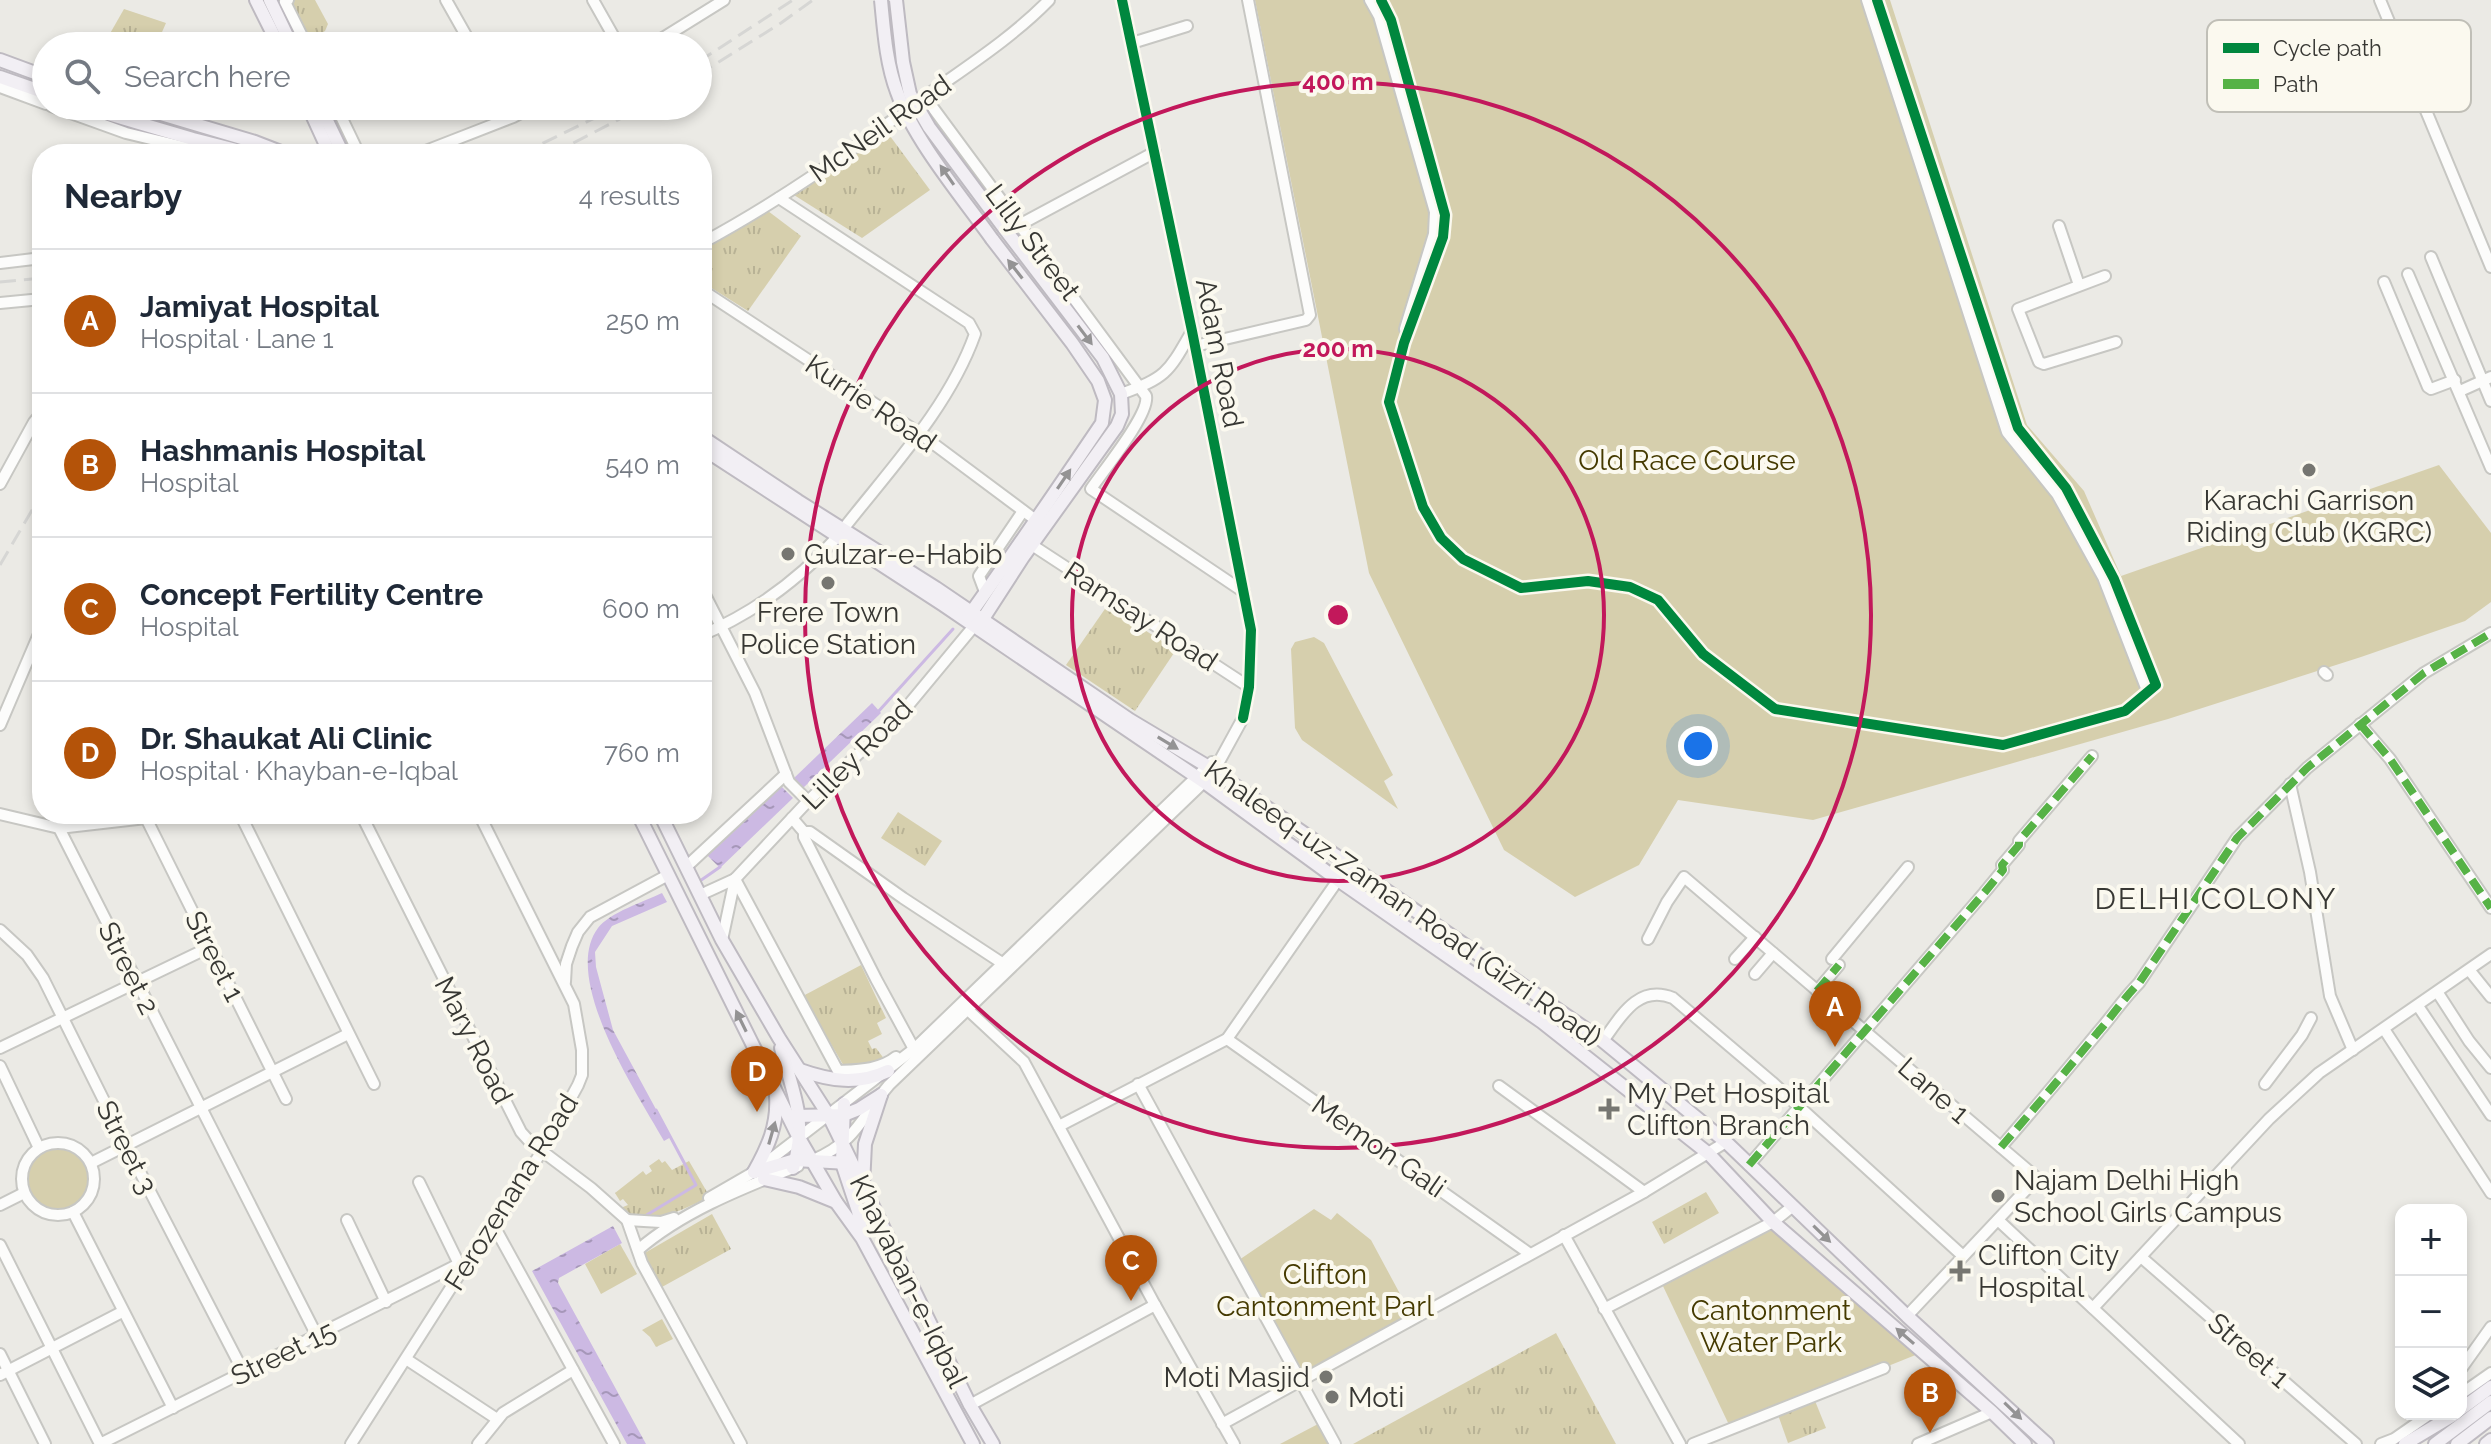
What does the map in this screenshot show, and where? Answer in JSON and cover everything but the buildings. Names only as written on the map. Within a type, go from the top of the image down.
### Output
[{"type":"main road","name":"Lilley Road","points":[[881,0],[897,93],[926,145],[992,239],[1085,361],[1098,381],[1105,400],[1102,423],[974,621]]},
{"type":"main road","points":[[896,0],[910,94],[929,127],[1103,358],[1121,394],[1122,414],[1117,426],[1032,545],[991,594],[996,630]]},
{"type":"main road","points":[[268,3],[275,32]]},
{"type":"main road","points":[[268,3],[284,32]]},
{"type":"main road","points":[[0,60],[32,72]]},
{"type":"main road","points":[[0,77],[32,88]]},
{"type":"main road","points":[[127,120],[215,144]]},
{"type":"main road","points":[[181,120],[260,144]]},
{"type":"main road","points":[[314,120],[325,144]]},
{"type":"main road","points":[[327,120],[338,144]]},
{"type":"main road","name":"Khaleeq-uz-Zaman Road (Gizri Road)","points":[[712,444],[800,507]]},
{"type":"main road","name":"Khaleeq-uz-Zaman Road (Gizri Road)","points":[[712,454],[841,532],[974,621],[1542,1022],[1709,1154],[1773,1222],[2025,1444]]},
{"type":"main road","name":"Khaleeq-uz-Zaman Road (Gizri Road)","points":[[974,621],[996,630],[1130,720],[1210,769],[1603,1041],[1726,1142],[1907,1316],[2047,1444]]},
{"type":"main road","points":[[643,824],[775,1090],[794,1116]]},
{"type":"main road","points":[[665,824],[722,940],[779,1038],[794,1116]]},
{"type":"main road","points":[[1438,950],[1448,934]]},
{"type":"main road","name":"Khayaban-e-Iqbal","points":[[779,1038],[829,1116],[843,1144],[847,1163],[863,1189],[970,1405],[993,1444]]},
{"type":"main road","points":[[800,1070],[864,1080],[888,1071]]},
{"type":"main road","points":[[759,1176],[776,1117],[775,1090]]},
{"type":"main road","points":[[794,1116],[829,1116],[844,1110],[859,1109],[881,1095]]},
{"type":"main road","points":[[863,1189],[865,1144],[881,1095]]},
{"type":"main road","points":[[843,1144],[844,1110]]},
{"type":"main road","name":"Khayaban-e-Iqbal","points":[[794,1116],[799,1138],[836,1202],[862,1238],[973,1444]]},
{"type":"main road","points":[[794,1164],[799,1138]]},
{"type":"main road","points":[[759,1176],[785,1161],[794,1164],[812,1161],[847,1163],[862,1238]]},
{"type":"main road","points":[[759,1176],[836,1202]]},
{"type":"main road","points":[[2467,1405],[2491,1387]]},
{"type":"main road","points":[[2435,1444],[2491,1402]]},
{"type":"main road","points":[[2457,1444],[2491,1418]]},
{"type":"main road","points":[[2405,1444],[2445,1420]]},
{"type":"main road","points":[[2486,1444],[2491,1440]]},
{"type":"street","points":[[446,0],[464,32]]},
{"type":"street","points":[[593,0],[611,32]]},
{"type":"street","points":[[673,32],[724,0]]},
{"type":"street","name":"McNeil Road","points":[[712,237],[779,198],[925,97],[1025,24],[1049,0]]},
{"type":"street","name":"Adam Road","points":[[1122,0],[1251,630],[1249,687],[1243,718],[1210,769]]},
{"type":"street","points":[[1195,346],[1309,318],[1295,232],[1248,0]]},
{"type":"street","points":[[1370,0],[1379,16],[1435,212],[1434,234],[1406,324],[1404,343]]},
{"type":"street","points":[[1381,0],[1391,20],[1445,215],[1443,237],[1404,343],[1389,402],[1423,507],[1441,538],[1463,559],[1521,588],[1588,581],[1630,587],[1658,600],[1703,654],[1775,709],[2003,745],[2125,711],[2156,685],[2114,579],[2066,488],[2018,428],[1877,0]]},
{"type":"street","points":[[1867,0],[2007,432],[2057,494],[2103,577],[2148,693]]},
{"type":"street","points":[[2380,0],[2388,20]]},
{"type":"street","points":[[268,3],[294,32]]},
{"type":"street","points":[[1132,43],[1187,26]]},
{"type":"street","points":[[0,87],[32,99]]},
{"type":"street","name":"Lilly Street","points":[[925,97],[1141,387]]},
{"type":"street","points":[[2427,112],[2491,267]]},
{"type":"street","points":[[90,120],[172,144]]},
{"type":"street","points":[[343,120],[354,144]]},
{"type":"street","points":[[444,144],[505,120]]},
{"type":"street","points":[[1021,224],[1155,152]]},
{"type":"street","points":[[712,630],[773,597],[814,563],[919,433],[957,376],[975,334],[973,327],[779,198]]},
{"type":"street","points":[[2059,226],[2079,285]]},
{"type":"street","points":[[2431,257],[2487,379],[2491,401]]},
{"type":"street","points":[[0,263],[32,259]]},
{"type":"street","points":[[2408,274],[2491,468]]},
{"type":"street","points":[[2105,276],[2018,309],[2039,362],[2044,364],[2116,342]]},
{"type":"street","points":[[2384,282],[2428,387],[2431,389],[2455,380]]},
{"type":"street","name":"Kurrie Road","points":[[712,297],[919,433],[1037,521]]},
{"type":"street","points":[[0,303],[32,300]]},
{"type":"street","points":[[1121,394],[1155,381],[1173,362],[1192,331]]},
{"type":"street","points":[[1173,362],[1198,365]]},
{"type":"street","points":[[2460,391],[2487,379]]},
{"type":"street","points":[[1141,387],[1148,402],[1146,408],[1091,489],[1244,592]]},
{"type":"street","points":[[0,484],[32,426]]},
{"type":"street","points":[[991,594],[979,576],[1023,511]]},
{"type":"street","name":"Ramsay Road","points":[[1032,545],[1249,687]]},
{"type":"street","points":[[712,608],[755,693],[789,782],[808,801]]},
{"type":"street","name":"Lilley Road","points":[[700,895],[735,879],[808,801],[901,714],[974,621]]},
{"type":"street","points":[[2001,1147],[2120,1006],[2122,999],[2139,983],[2237,838],[2307,768],[2360,724],[2424,673],[2491,633]]},
{"type":"street","points":[[0,725],[32,650]]},
{"type":"street","points":[[2360,724],[2390,759],[2491,908]]},
{"type":"street","points":[[1749,1165],[2003,870],[2002,865],[2019,841],[2092,756]]},
{"type":"street","points":[[844,1110],[967,1009],[1210,769]]},
{"type":"street","points":[[686,867],[786,774]]},
{"type":"street","points":[[812,1161],[843,1144],[915,1049],[1121,849],[1200,780]]},
{"type":"street","points":[[2290,784],[2313,888],[2330,996],[2353,1050]]},
{"type":"street","points":[[0,814],[32,822]]},
{"type":"street","points":[[792,818],[804,832],[833,894],[915,1049]]},
{"type":"street","points":[[42,824],[59,828],[86,824]]},
{"type":"street","name":"Street 1","points":[[152,824],[286,1099]]},
{"type":"street","points":[[245,824],[374,1084]]},
{"type":"street","name":"Mary Road","points":[[366,824],[521,1132],[627,1220],[642,1263],[741,1444]]},
{"type":"street","name":"Ferozenana Road","points":[[351,1444],[462,1264],[494,1226],[542,1151],[582,1075],[580,1027],[574,1004],[484,824]]},
{"type":"street","name":"Street 2","points":[[59,828],[317,1336]]},
{"type":"street","points":[[804,832],[810,832],[1002,963]]},
{"type":"street","points":[[1817,991],[1908,867]]},
{"type":"street","points":[[564,984],[572,946],[590,917],[668,875]]},
{"type":"street","name":"Lane 1","points":[[1648,939],[1684,877],[2037,1178],[1998,1220]]},
{"type":"street","points":[[735,879],[841,1076],[889,1063],[915,1049]]},
{"type":"street","points":[[722,940],[735,879]]},
{"type":"street","points":[[1059,1126],[1227,1039],[1338,880]]},
{"type":"street","name":"Street 3","points":[[0,930],[27,955],[43,978],[244,1373]]},
{"type":"street","points":[[1735,959],[1755,937]]},
{"type":"street","points":[[0,1048],[210,947]]},
{"type":"street","points":[[1755,974],[1773,953]]},
{"type":"street","points":[[2093,1308],[2269,1119],[2319,1073],[2491,954]]},
{"type":"street","points":[[2470,971],[2491,997]]},
{"type":"street","points":[[1603,1041],[1627,1008],[1644,996],[1661,993],[1673,998],[1963,1256]]},
{"type":"street","points":[[2438,993],[2491,1068]]},
{"type":"street","points":[[2418,1006],[2491,1115]]},
{"type":"street","points":[[967,1009],[1024,1062],[1234,1444]]},
{"type":"street","points":[[2265,1084],[2311,1018]]},
{"type":"street","points":[[2384,1029],[2491,1193]]},
{"type":"street","points":[[91,1163],[348,1034]]},
{"type":"street","name":"Memon Gali","points":[[1227,1039],[1530,1254]]},
{"type":"street","points":[[0,1066],[39,1148]]},
{"type":"street","points":[[1138,1084],[1335,1444]]},
{"type":"street","points":[[1499,1086],[1644,1192]]},
{"type":"street","points":[[638,1250],[663,1230],[745,1187],[799,1138],[829,1116]]},
{"type":"street","points":[[1222,1424],[1644,1192],[1726,1142]]},
{"type":"street","points":[[62,1143],[84,1153],[91,1163],[94,1185],[83,1206],[62,1215],[50,1214],[39,1210],[24,1193],[24,1167],[39,1148],[62,1143]]},
{"type":"street","points":[[627,1220],[661,1222],[675,1218],[759,1176]]},
{"type":"street","points":[[419,1182],[462,1264]]},
{"type":"street","points":[[0,1205],[24,1193]]},
{"type":"street","points":[[1604,1309],[1773,1222],[1793,1206]]},
{"type":"street","points":[[73,1212],[173,1408]]},
{"type":"street","points":[[347,1220],[386,1302]]},
{"type":"street","points":[[627,1220],[646,1229],[663,1230]]},
{"type":"street","points":[[1907,1316],[1998,1220],[2239,1444]]},
{"type":"street","points":[[494,1226],[614,1444]]},
{"type":"street","points":[[1564,1235],[1680,1444]]},
{"type":"street","points":[[0,1245],[100,1444]]},
{"type":"street","name":"Street 1","points":[[2141,1257],[2356,1444]]},
{"type":"street","name":"Street 15","points":[[100,1444],[462,1264]]},
{"type":"street","points":[[970,1405],[1155,1305]]},
{"type":"street","points":[[4,1373],[122,1312]]},
{"type":"street","points":[[2467,1361],[2491,1327]]},
{"type":"street","points":[[0,1354],[4,1373],[45,1444]]},
{"type":"street","points":[[406,1359],[497,1419]]},
{"type":"street","points":[[1693,1444],[1884,1368]]},
{"type":"street","points":[[478,1444],[497,1419],[573,1370]]},
{"type":"street","points":[[2467,1390],[2491,1373]]},
{"type":"street","points":[[1918,1444],[1992,1412]]},
{"type":"street","points":[[2381,1444],[2421,1420]]},
{"type":"green space","points":[[288,0],[315,0],[328,24],[325,31],[301,32]]},
{"type":"green space","name":"Old Race Course","points":[[1255,0],[1890,0],[2027,425],[2084,491],[2121,576],[2439,465],[2491,533],[2491,602],[2465,621],[2361,657],[2168,719],[1813,820],[1678,800],[1639,865],[1575,897],[1504,850],[1369,573]]},
{"type":"green space","points":[[124,9],[166,23],[162,32],[111,32]]},
{"type":"green space","points":[[887,132],[930,190],[862,238],[794,195]]},
{"type":"green space","points":[[768,211],[801,236],[748,311],[712,288],[712,243]]},
{"type":"green space","points":[[1107,606],[1176,650],[1135,711],[1066,665]]},
{"type":"green space","points":[[1314,637],[1324,643],[1393,775],[1384,781],[1398,809],[1302,740],[1295,728],[1291,649],[1295,642]]},
{"type":"green space","points":[[898,812],[942,841],[925,866],[881,838]]},
{"type":"green space","points":[[861,965],[886,1018],[877,1023],[882,1034],[868,1041],[885,1060],[845,1068],[803,996]]},
{"type":"green space","points":[[58,1143],[84,1153],[94,1179],[84,1205],[58,1215],[32,1205],[22,1179],[32,1153]]},
{"type":"green space","points":[[659,1159],[672,1170],[689,1161],[707,1192],[705,1199],[673,1213],[651,1218],[628,1215],[618,1209],[628,1205],[623,1199],[620,1201],[615,1193],[643,1171],[646,1175],[652,1171],[649,1166]]},
{"type":"green space","points":[[1706,1192],[1719,1213],[1664,1244],[1652,1222]]},
{"type":"green space","name":"Clifton Cantonment Parl","points":[[1314,1209],[1331,1220],[1337,1213],[1371,1240],[1413,1318],[1301,1379],[1236,1262]]},
{"type":"green space","points":[[712,1214],[731,1249],[662,1287],[643,1254]]},
{"type":"green space","name":"Cantonment Water Park","points":[[1773,1222],[1923,1352],[1731,1429],[1662,1284]]},
{"type":"green space","points":[[620,1244],[637,1274],[601,1294],[585,1264]]},
{"type":"green space","points":[[662,1319],[673,1339],[656,1347],[642,1330]]},
{"type":"green space","points":[[1556,1333],[1616,1444],[1353,1444]]},
{"type":"green space","points":[[1813,1396],[1826,1428],[1788,1443],[1777,1412]]},
{"type":"green space","points":[[1318,1424],[1329,1444],[1280,1444]]},
{"type":"water","points":[[872,703],[881,713],[802,789],[793,779]]},
{"type":"water","points":[[778,783],[793,798],[720,868],[706,854]]},
{"type":"water","points":[[662,893],[667,902],[612,926],[595,952],[613,1030],[671,1137],[664,1141],[607,1036],[595,1005],[589,976],[589,950],[598,928],[619,912]]},
{"type":"water","points":[[613,1226],[622,1243],[559,1278],[558,1283],[646,1444],[627,1444],[532,1271]]},
{"type":"waterway","points":[[877,713],[953,629]]},
{"type":"waterway","points":[[697,883],[720,867]]},
{"type":"waterway","points":[[645,1216],[696,1185],[656,1110]]},
{"type":"railway","points":[[712,53],[793,0]]},
{"type":"railway","points":[[712,66],[813,0]]},
{"type":"railway","points":[[541,144],[590,120]]},
{"type":"railway","points":[[571,144],[618,120]]},
{"type":"railway","points":[[0,282],[32,279]]},
{"type":"railway","points":[[0,565],[32,510]]},
{"type":"marked path","points":[[2001,1147],[2139,983],[2237,838],[2307,768],[2424,673],[2491,633]]},
{"type":"marked path","points":[[2360,724],[2390,759],[2491,908]]},
{"type":"marked path","points":[[1749,1165],[1984,893],[2003,870],[2002,865],[2019,841],[2092,756]]},
{"type":"marked path","points":[[1817,991],[1839,965]]},
{"type":"cycle path","points":[[1122,0],[1251,630],[1249,687],[1243,718]]},
{"type":"cycle path","points":[[1381,0],[1391,20],[1445,215],[1443,237],[1404,343],[1389,402],[1423,507],[1441,538],[1463,559],[1521,588],[1588,581],[1630,587],[1658,600],[1703,654],[1775,709],[2003,745],[2125,711],[2156,685],[2114,579],[2066,488],[2018,428],[1877,0]]},
{"type":"place","name":"Karachi Garrison Riding Club (KGRC)","points":[[2309,470]]},
{"type":"place","name":"Gulzar-e-Habib","points":[[788,554]]},
{"type":"place","name":"Frere Town Police Station","points":[[828,583]]},
{"type":"place","name":"Jamiyat Hospital","points":[[1835,1047]]},
{"type":"place","name":"My Pet Hospital Clifton Branch","points":[[1609,1109]]},
{"type":"place","name":"Dr. Shaukat Ali Clinic","points":[[757,1112]]},
{"type":"place","name":"Najam Delhi High School Girls Campus","points":[[1998,1196]]},
{"type":"place","name":"Clifton City Hospital","points":[[1960,1271]]},
{"type":"place","name":"Concept Fertility Centre","points":[[1131,1301]]},
{"type":"place","name":"Moti Masjid","points":[[1326,1377]]},
{"type":"place","name":"Moti","points":[[1332,1397]]},
{"type":"place","name":"Hashmanis Hospital","points":[[1930,1433]]},
{"type":"district","name":"DELHI COLONY","points":[[2216,899]]}]
